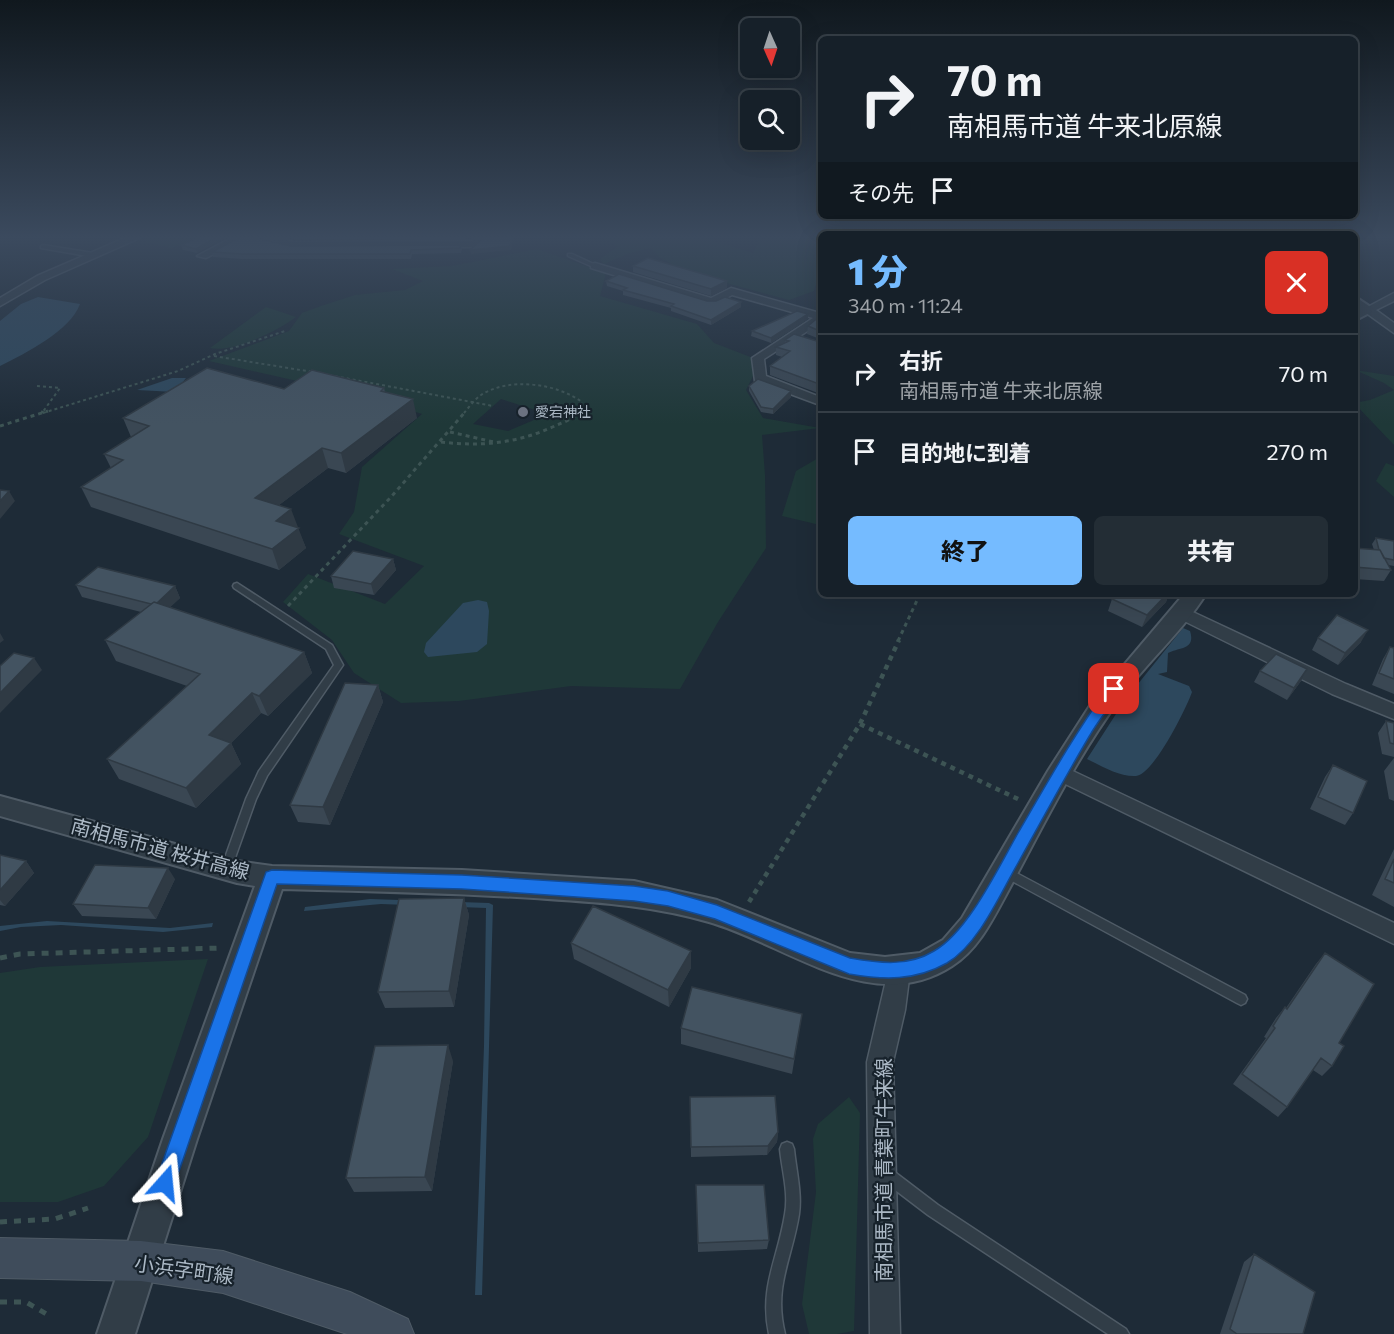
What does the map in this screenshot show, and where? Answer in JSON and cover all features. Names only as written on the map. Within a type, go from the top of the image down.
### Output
[{"type":"main road","name":"小浜字町線","points":[[0,1258],[141,1261],[223,1272],[350,1313],[393,1334]]},
{"type":"street","points":[[759,299],[818,316]]},
{"type":"street","points":[[1358,315],[1388,299]]},
{"type":"street","points":[[1358,303],[1394,329]]},
{"type":"street","points":[[818,318],[758,358],[760,378],[818,400]]},
{"type":"street","points":[[792,336],[810,342]]},
{"type":"street","points":[[272,877],[440,881],[602,890],[668,899],[700,907],[739,921],[849,966],[898,971],[921,967],[942,956],[958,942],[982,911],[1060,773],[1111,693],[1188,599],[1339,689],[1394,712]]},
{"type":"street","points":[[1060,773],[1394,934]]},
{"type":"street","name":"南相馬市道 桜井高線","points":[[0,806],[226,869],[272,877],[177,1147],[116,1334]]},
{"type":"street","name":"南相馬市道 青葉町牛来線","points":[[885,1334],[880,1062],[893,1010],[898,971]]},
{"type":"lane","points":[[226,869],[248,807],[263,774],[339,665],[329,647],[237,586]]},
{"type":"lane","points":[[1004,872],[1240,999]]},
{"type":"lane","points":[[777,1334],[773,1321],[774,1288],[793,1212],[786,1149]]},
{"type":"lane","points":[[882,1172],[933,1210],[1121,1334]]},
{"type":"path","points":[[0,426],[195,365],[212,355],[285,331]]},
{"type":"path","points":[[212,355],[317,373]]},
{"type":"path","points":[[328,375],[493,406]]},
{"type":"path","points":[[283,618],[298,593],[391,497],[450,432],[478,396],[488,390],[515,384],[563,391],[582,402],[580,413],[548,431],[514,442],[457,444],[441,442]]},
{"type":"path","points":[[37,386],[60,388],[41,413]]},
{"type":"path","points":[[450,432],[500,444]]},
{"type":"path","points":[[739,921],[860,724],[919,597]]},
{"type":"path","points":[[860,724],[1039,810]]},
{"type":"path","points":[[0,958],[20,954],[246,946]]},
{"type":"path","points":[[0,1222],[66,1218],[88,1208]]},
{"type":"path","points":[[0,1302],[26,1302],[48,1315]]},
{"type":"green space","points":[[342,299],[611,299],[697,324],[714,343],[753,358],[755,372],[746,390],[763,418],[818,428],[762,435],[766,548],[718,622],[680,689],[571,686],[459,701],[401,703],[354,673],[332,640],[283,602],[308,574],[385,604],[424,566],[339,534],[354,512],[362,467],[422,414],[368,397],[209,361],[289,331],[302,313]],"holes":[[[501,399],[548,414],[508,431],[473,424]]]},
{"type":"green space","points":[[266,307],[296,317],[255,340],[220,349],[210,348]]},
{"type":"green space","points":[[1358,370],[1394,376],[1394,390]]},
{"type":"green space","points":[[1394,390],[1394,445],[1358,407],[1358,402]]},
{"type":"green space","points":[[818,458],[818,525],[782,516],[796,471]]},
{"type":"green space","points":[[1386,463],[1394,466],[1394,497],[1376,481]]},
{"type":"green space","points":[[208,959],[148,1137],[104,1186],[58,1202],[0,1202],[0,973],[40,967]]},
{"type":"green space","points":[[849,1097],[860,1113],[854,1331],[837,1334],[809,1334],[802,1304],[816,1192],[813,1139],[818,1124]]},
{"type":"water","points":[[33,299],[52,299],[80,304],[75,314],[57,332],[34,348],[0,366],[0,321],[21,304]]},
{"type":"water","points":[[172,378],[186,378],[175,392],[137,390]]},
{"type":"water","points":[[478,600],[487,602],[489,611],[487,644],[477,652],[428,657],[424,652],[426,643],[463,603]]},
{"type":"water","points":[[1183,628],[1190,631],[1191,642],[1185,647],[1168,653],[1167,672],[1158,674],[1189,686],[1192,692],[1176,726],[1152,764],[1143,773],[1130,776],[1117,773],[1087,759],[1125,700]]},
{"type":"water","points":[[370,899],[489,903],[493,905],[482,1295],[475,1295],[484,1046],[486,908],[381,904],[304,911],[305,907]]},
{"type":"water","points":[[47,921],[170,928],[213,923],[212,927],[163,932],[61,925],[21,927],[0,931],[0,926]]},
{"type":"building","points":[[657,299],[732,299],[741,302],[711,320],[671,306],[674,304]]},
{"type":"building","points":[[797,311],[808,314],[771,338],[752,331]]},
{"type":"building","points":[[818,318],[818,330],[808,326]]},
{"type":"building","points":[[794,334],[818,341],[818,384],[770,366],[790,351],[776,347],[789,341],[785,340]]},
{"type":"building","points":[[207,368],[284,389],[312,370],[384,388],[381,391],[413,399],[341,453],[322,448],[255,498],[291,509],[276,521],[299,528],[272,549],[81,487],[123,460],[104,454],[149,426],[123,418]]},
{"type":"building","points":[[758,379],[791,391],[773,409],[761,407],[749,386]]},
{"type":"building","points":[[0,490],[9,491],[0,501]]},
{"type":"building","points":[[1376,538],[1394,541],[1394,560],[1384,558]]},
{"type":"building","points":[[1358,548],[1380,550],[1391,570],[1358,567]]},
{"type":"building","points":[[353,551],[393,559],[371,584],[331,576]]},
{"type":"building","points":[[98,567],[175,586],[157,603],[151,604],[76,585]]},
{"type":"building","points":[[1114,597],[1164,597],[1147,615],[1112,599]]},
{"type":"building","points":[[154,602],[304,652],[259,696],[252,693],[209,735],[231,743],[186,788],[107,759],[200,674],[105,640]]},
{"type":"building","points":[[1337,615],[1368,630],[1345,653],[1318,638]]},
{"type":"building","points":[[1390,647],[1394,648],[1394,679],[1379,673]]},
{"type":"building","points":[[14,653],[34,658],[0,693],[0,666]]},
{"type":"building","points":[[1276,654],[1307,669],[1294,688],[1260,671]]},
{"type":"building","points":[[345,683],[378,685],[323,807],[290,805]]},
{"type":"building","points":[[1386,721],[1394,723],[1394,744],[1390,743]]},
{"type":"building","points":[[1333,765],[1367,781],[1353,813],[1318,797]]},
{"type":"building","points":[[0,855],[26,861],[0,890]]},
{"type":"building","points":[[1394,859],[1394,883],[1385,879]]},
{"type":"building","points":[[95,865],[168,868],[148,908],[73,904]]},
{"type":"building","points":[[464,898],[449,991],[378,992],[399,899]]},
{"type":"building","points":[[593,906],[691,951],[668,990],[571,943]]},
{"type":"building","points":[[1325,953],[1374,984],[1339,1043],[1344,1046],[1332,1066],[1321,1058],[1287,1107],[1242,1074],[1275,1028],[1273,1026],[1285,1007],[1287,1009]]},
{"type":"building","points":[[692,987],[802,1014],[794,1059],[681,1028]]},
{"type":"building","points":[[448,1045],[425,1177],[346,1178],[375,1046]]},
{"type":"building","points":[[775,1096],[778,1132],[768,1146],[691,1147],[690,1097]]},
{"type":"building","points":[[696,1185],[764,1185],[769,1240],[698,1243]]},
{"type":"building","points":[[1254,1254],[1315,1292],[1303,1334],[1237,1334],[1230,1329]]},
{"type":"place","name":"愛宕神社","points":[[523,412]]},
{"type":"route","points":[[165,1183],[272,877],[462,882],[634,893],[692,904],[717,912],[849,966],[898,971],[921,967],[942,956],[958,942],[982,911],[1086,729],[1114,689]]}]
